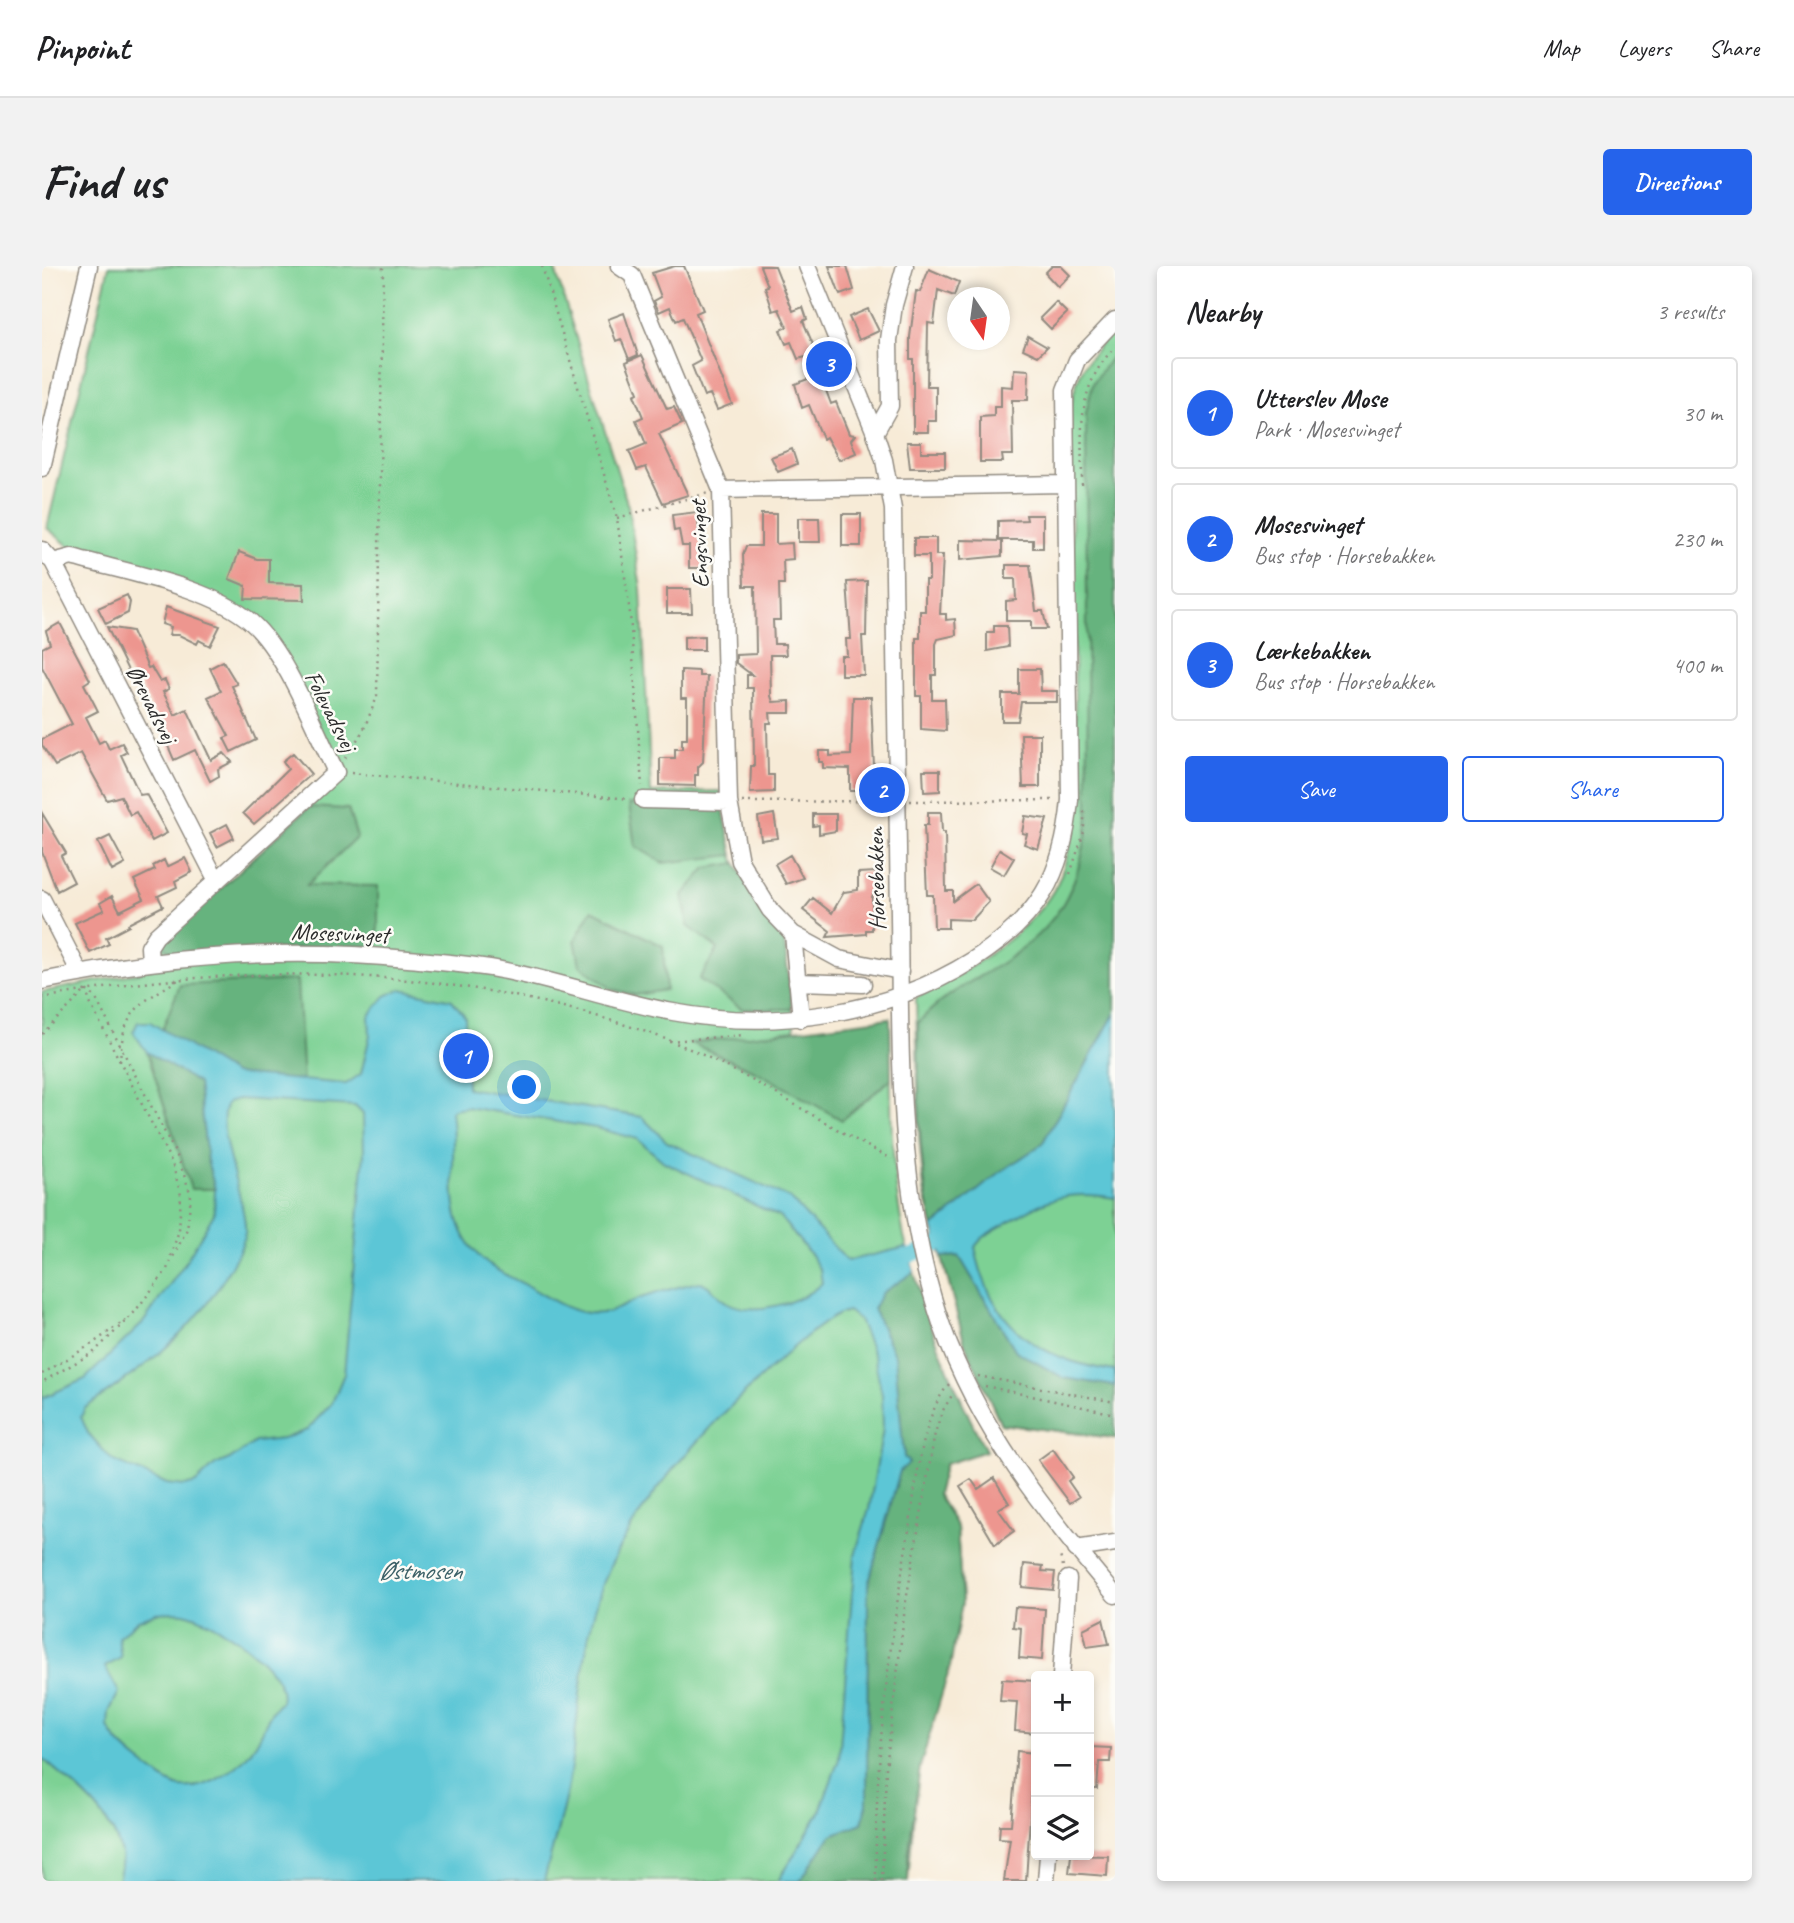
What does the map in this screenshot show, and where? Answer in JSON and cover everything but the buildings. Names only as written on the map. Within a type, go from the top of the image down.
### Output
[{"type":"street","points":[[42,468],[89,266]]},
{"type":"street","name":"Engsvinget","points":[[619,266],[632,275],[721,490],[729,802],[740,861],[770,910],[793,934],[839,959],[900,971]]},
{"type":"street","name":"Horsebakken","points":[[807,266],[875,433],[893,509],[900,995],[907,1167],[915,1226],[927,1277],[961,1372],[1000,1447],[1041,1506],[1115,1595]]},
{"type":"street","points":[[875,433],[890,406],[889,340],[894,305],[905,266]]},
{"type":"street","name":"Mosesvinget","points":[[42,981],[150,962],[244,954],[316,954],[406,959],[504,970],[674,1012],[723,1018],[801,1019],[900,995],[957,969],[1016,927],[1040,900],[1066,841],[1070,800],[1064,484],[1065,390],[1077,360],[1115,320]]},
{"type":"street","points":[[721,490],[1064,484]]},
{"type":"street","name":"Folevadsvej","points":[[48,556],[72,557],[209,597],[234,608],[254,624],[274,648],[336,772],[156,936],[149,947],[150,962]]},
{"type":"street","name":"Ørevadsvej","points":[[48,556],[217,881]]},
{"type":"street","points":[[643,800],[729,802]]},
{"type":"street","points":[[42,899],[80,973]]},
{"type":"street","points":[[793,934],[801,1019]]},
{"type":"street","points":[[797,982],[863,984]]},
{"type":"street","points":[[1076,1549],[1115,1544]]},
{"type":"street","points":[[1061,1671],[1068,1579]]},
{"type":"street","points":[[1046,1881],[1048,1860]]},
{"type":"path","points":[[383,266],[377,697],[363,731],[336,772],[643,800],[630,614],[617,518],[542,266]]},
{"type":"path","points":[[1082,494],[1082,410],[1090,381],[1115,347]]},
{"type":"path","points":[[617,518],[721,490]]},
{"type":"path","points":[[1066,882],[1084,832],[1084,808]]},
{"type":"path","points":[[80,973],[120,1063],[172,1163],[181,1195],[179,1230],[166,1271]]},
{"type":"path","points":[[42,998],[181,978],[273,973],[351,975],[455,985],[572,1010],[669,1041],[763,1085],[907,1167]]},
{"type":"path","points":[[120,1063],[121,1042],[128,1016],[142,1002],[181,978]]},
{"type":"path","points":[[42,1034],[86,990]]},
{"type":"path","points":[[42,1382],[94,1352],[133,1314],[166,1271],[187,1229],[191,1195],[178,1158],[121,1042],[95,997],[86,990]]},
{"type":"path","points":[[669,1041],[751,1034]]},
{"type":"path","points":[[42,1374],[92,1345],[133,1314]]},
{"type":"path","points":[[961,1372],[1115,1402]]},
{"type":"path","points":[[961,1372],[973,1383],[1115,1415]]},
{"type":"path","points":[[876,1881],[875,1824],[879,1767],[887,1667],[898,1587],[929,1425],[942,1392],[961,1372]]},
{"type":"path","points":[[882,1881],[886,1768],[905,1607],[935,1433],[961,1372]]},
{"type":"path","points":[[1068,1579],[1060,1556],[1076,1549]]},
{"type":"green space","points":[[109,266],[554,266],[628,506],[641,588],[651,793],[721,791],[728,843],[742,880],[760,911],[784,939],[795,1034],[890,1018],[893,1155],[904,1236],[919,1292],[938,1346],[986,1451],[945,1464],[937,1494],[957,1527],[962,1603],[918,1767],[908,1881],[42,1881],[42,992],[141,972],[160,944],[341,777],[255,617],[75,551],[47,528]]},
{"type":"green space","points":[[1115,329],[1115,1438],[1001,1424],[965,1344],[924,1191],[919,1136],[916,998],[975,964],[1014,935],[1046,901],[1057,884],[1066,860],[1077,817],[1070,411],[1080,375],[1097,348]]},
{"type":"green space","points":[[1115,352],[1115,1013],[1042,1144],[999,1173],[933,1227],[921,1151],[918,1023],[946,997],[1000,964],[1037,936],[1062,905],[1071,888],[1084,848],[1088,824],[1086,413],[1093,383]]},
{"type":"green space","points":[[629,804],[723,808],[733,855],[663,863],[635,846]]},
{"type":"green space","points":[[309,807],[348,809],[357,837],[307,885],[378,886],[378,946],[174,953],[160,944]]},
{"type":"green space","points":[[736,863],[760,911],[784,939],[792,1009],[742,1009],[699,979],[718,949],[688,926],[683,895],[706,868]]},
{"type":"green space","points":[[592,910],[663,946],[666,990],[635,995],[612,989],[580,965],[575,940]]},
{"type":"green space","points":[[297,980],[303,1082],[234,1074],[162,1030],[180,985]]},
{"type":"green space","points":[[890,1018],[891,1079],[842,1120],[759,1073],[691,1043]]},
{"type":"green space","points":[[147,1052],[198,1083],[207,1160],[215,1189],[191,1189]]},
{"type":"green space","points":[[959,1256],[1016,1351],[1064,1378],[1115,1386],[1115,1438],[1001,1424],[965,1344],[942,1257]]},
{"type":"green space","points":[[914,1272],[945,1363],[986,1451],[945,1464],[937,1494],[957,1527],[962,1603],[950,1667],[920,1767],[908,1857],[908,1881],[800,1881],[831,1835],[862,1823],[867,1805],[868,1585],[904,1457],[895,1356],[873,1309],[881,1293]]},
{"type":"water","name":"Østmosen","points":[[401,989],[452,1000],[465,1016],[467,1088],[642,1117],[667,1142],[791,1199],[847,1261],[907,1247],[914,1272],[882,1293],[873,1309],[895,1356],[904,1457],[909,1463],[900,1471],[868,1585],[867,1805],[862,1823],[831,1835],[800,1881],[778,1881],[819,1814],[839,1759],[855,1555],[869,1509],[883,1429],[882,1395],[874,1356],[859,1320],[848,1311],[826,1321],[800,1342],[718,1419],[680,1461],[646,1505],[618,1550],[606,1576],[590,1629],[569,1781],[544,1881],[118,1881],[122,1857],[109,1825],[78,1789],[42,1758],[42,1398],[85,1379],[142,1324],[183,1266],[214,1214],[215,1189],[207,1160],[198,1083],[147,1052],[133,1032],[138,1022],[150,1022],[234,1074],[346,1084],[361,1074],[370,1035],[369,1016],[385,996]],"holes":[[[238,1099],[355,1106],[363,1114],[364,1153],[344,1374],[332,1403],[307,1430],[283,1439],[255,1442],[234,1457],[215,1465],[196,1483],[185,1486],[167,1484],[112,1460],[88,1433],[81,1417],[85,1408],[148,1363],[184,1330],[216,1291],[239,1251],[245,1233],[244,1219],[224,1129],[224,1114],[228,1102]],[[466,1107],[596,1128],[637,1139],[664,1162],[780,1217],[811,1255],[820,1270],[822,1283],[802,1297],[763,1308],[749,1308],[726,1302],[700,1282],[644,1297],[603,1313],[583,1312],[558,1303],[488,1264],[469,1243],[460,1226],[453,1190],[451,1112],[453,1109]],[[178,1612],[197,1617],[246,1647],[274,1674],[281,1688],[281,1701],[270,1715],[251,1751],[225,1775],[193,1787],[170,1783],[128,1752],[108,1727],[109,1712],[119,1692],[105,1667],[121,1658],[118,1637],[138,1620],[156,1613]]]},
{"type":"water","points":[[1115,1013],[1115,1198],[1083,1195],[1045,1202],[993,1231],[975,1247],[982,1275],[993,1299],[1022,1335],[1063,1358],[1115,1371],[1115,1386],[1064,1378],[1016,1351],[959,1256],[942,1257],[933,1227],[999,1173],[1042,1144]]},
{"type":"waterway","points":[[910,1256],[939,1244]]},
{"type":"place","name":"Lærkebakken","points":[[829,364]]},
{"type":"place","name":"Mosesvinget","points":[[882,790]]},
{"type":"place","name":"Utterslev Mose","points":[[466,1056]]}]
